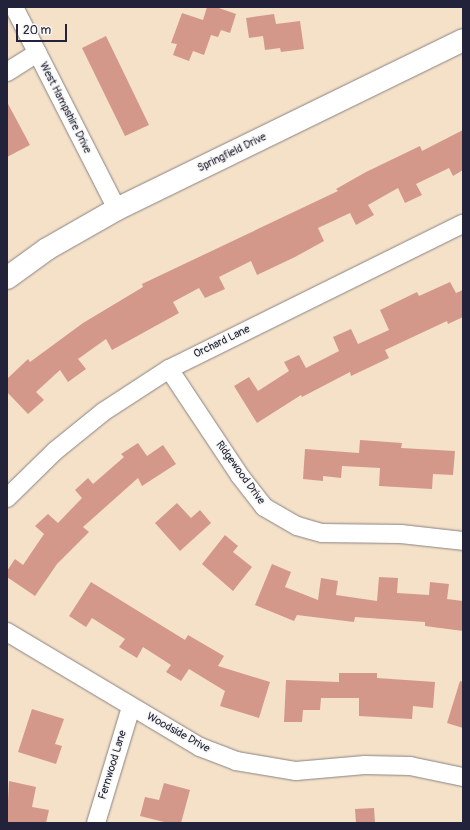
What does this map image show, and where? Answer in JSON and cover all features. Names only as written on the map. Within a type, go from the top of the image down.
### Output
[{"type":"street","name":"West Hampshire Drive","points":[[14,7],[117,209]]},
{"type":"street","name":"Springfield Drive","points":[[7,278],[47,249],[117,209],[463,40]]},
{"type":"street","points":[[7,72],[37,53]]},
{"type":"street","name":"Orchard Lane","points":[[7,498],[55,451],[103,412],[169,368],[463,224]]},
{"type":"street","name":"Ridgewood Drive","points":[[169,368],[240,476],[264,507],[297,526],[322,533],[401,534],[463,540]]},
{"type":"street","name":"Woodside Drive","points":[[7,632],[200,747],[247,764],[296,771],[365,765],[410,766],[463,777]]},
{"type":"street","name":"Fernwood Lane","points":[[96,823],[131,707]]},
{"type":"building","points":[[207,7],[216,7],[236,14],[230,33],[221,30],[218,37],[211,35],[204,55],[193,51],[189,61],[173,55],[177,44],[171,43],[182,13],[203,20]]},
{"type":"building","points":[[274,14],[276,24],[300,21],[304,49],[281,52],[280,48],[265,50],[263,36],[249,38],[246,18]]},
{"type":"building","points":[[106,36],[149,125],[125,136],[82,48]]},
{"type":"building","points":[[7,102],[30,145],[7,157]]},
{"type":"building","points":[[463,130],[463,170],[453,176],[449,168],[416,184],[422,195],[405,203],[398,188],[368,205],[374,215],[356,225],[350,213],[318,228],[324,241],[295,257],[257,275],[251,261],[219,277],[225,289],[205,298],[199,288],[173,302],[179,313],[112,350],[106,339],[78,359],[86,369],[68,382],[60,370],[36,392],[44,400],[28,414],[7,392],[7,379],[28,359],[30,362],[83,323],[143,287],[142,284],[338,191],[336,189],[366,172],[420,146],[422,151]]},
{"type":"building","points":[[450,282],[456,293],[463,290],[463,317],[448,324],[447,321],[385,350],[389,358],[351,376],[350,372],[302,397],[301,395],[257,423],[234,386],[249,377],[258,391],[289,371],[284,362],[299,355],[306,368],[339,351],[333,337],[351,329],[358,344],[389,330],[380,310],[417,292],[419,296]]},
{"type":"building","points":[[360,440],[402,443],[401,448],[455,451],[453,475],[433,474],[432,489],[379,486],[380,468],[342,466],[341,478],[323,476],[323,481],[303,479],[305,449],[359,453]]},
{"type":"building","points":[[138,443],[147,456],[163,445],[176,464],[142,486],[138,478],[83,527],[89,532],[57,564],[35,596],[7,577],[7,571],[15,559],[23,565],[44,534],[35,526],[48,514],[58,523],[82,498],[75,490],[88,478],[93,484],[124,457],[121,454]]},
{"type":"building","points":[[177,503],[191,518],[200,510],[211,523],[180,551],[155,523]]},
{"type":"building","points":[[225,535],[238,546],[233,552],[252,567],[233,591],[202,564]]},
{"type":"building","points":[[272,564],[291,572],[285,587],[318,600],[321,578],[338,581],[336,595],[377,601],[379,577],[398,578],[397,593],[429,595],[430,582],[449,584],[447,599],[463,601],[463,631],[425,626],[425,622],[355,617],[354,622],[297,615],[294,621],[255,605]]},
{"type":"building","points":[[91,582],[185,640],[188,635],[224,656],[218,666],[270,682],[259,718],[220,706],[225,691],[189,669],[181,681],[166,672],[171,665],[143,647],[137,658],[119,647],[125,639],[92,618],[86,627],[69,616]]},
{"type":"building","points":[[339,673],[377,673],[377,678],[435,682],[433,708],[413,706],[412,719],[359,716],[359,698],[321,698],[320,710],[303,710],[302,722],[284,722],[286,680],[339,682]]},
{"type":"building","points":[[460,681],[463,682],[463,728],[447,723]]},
{"type":"building","points":[[32,709],[64,719],[55,744],[62,746],[56,764],[18,752]]},
{"type":"building","points":[[9,781],[36,787],[32,807],[49,810],[46,823],[7,823]]},
{"type":"building","points":[[164,783],[190,790],[181,823],[168,823],[140,816],[145,797],[159,800]]},
{"type":"building","points":[[374,808],[375,823],[356,823],[355,809]]}]
